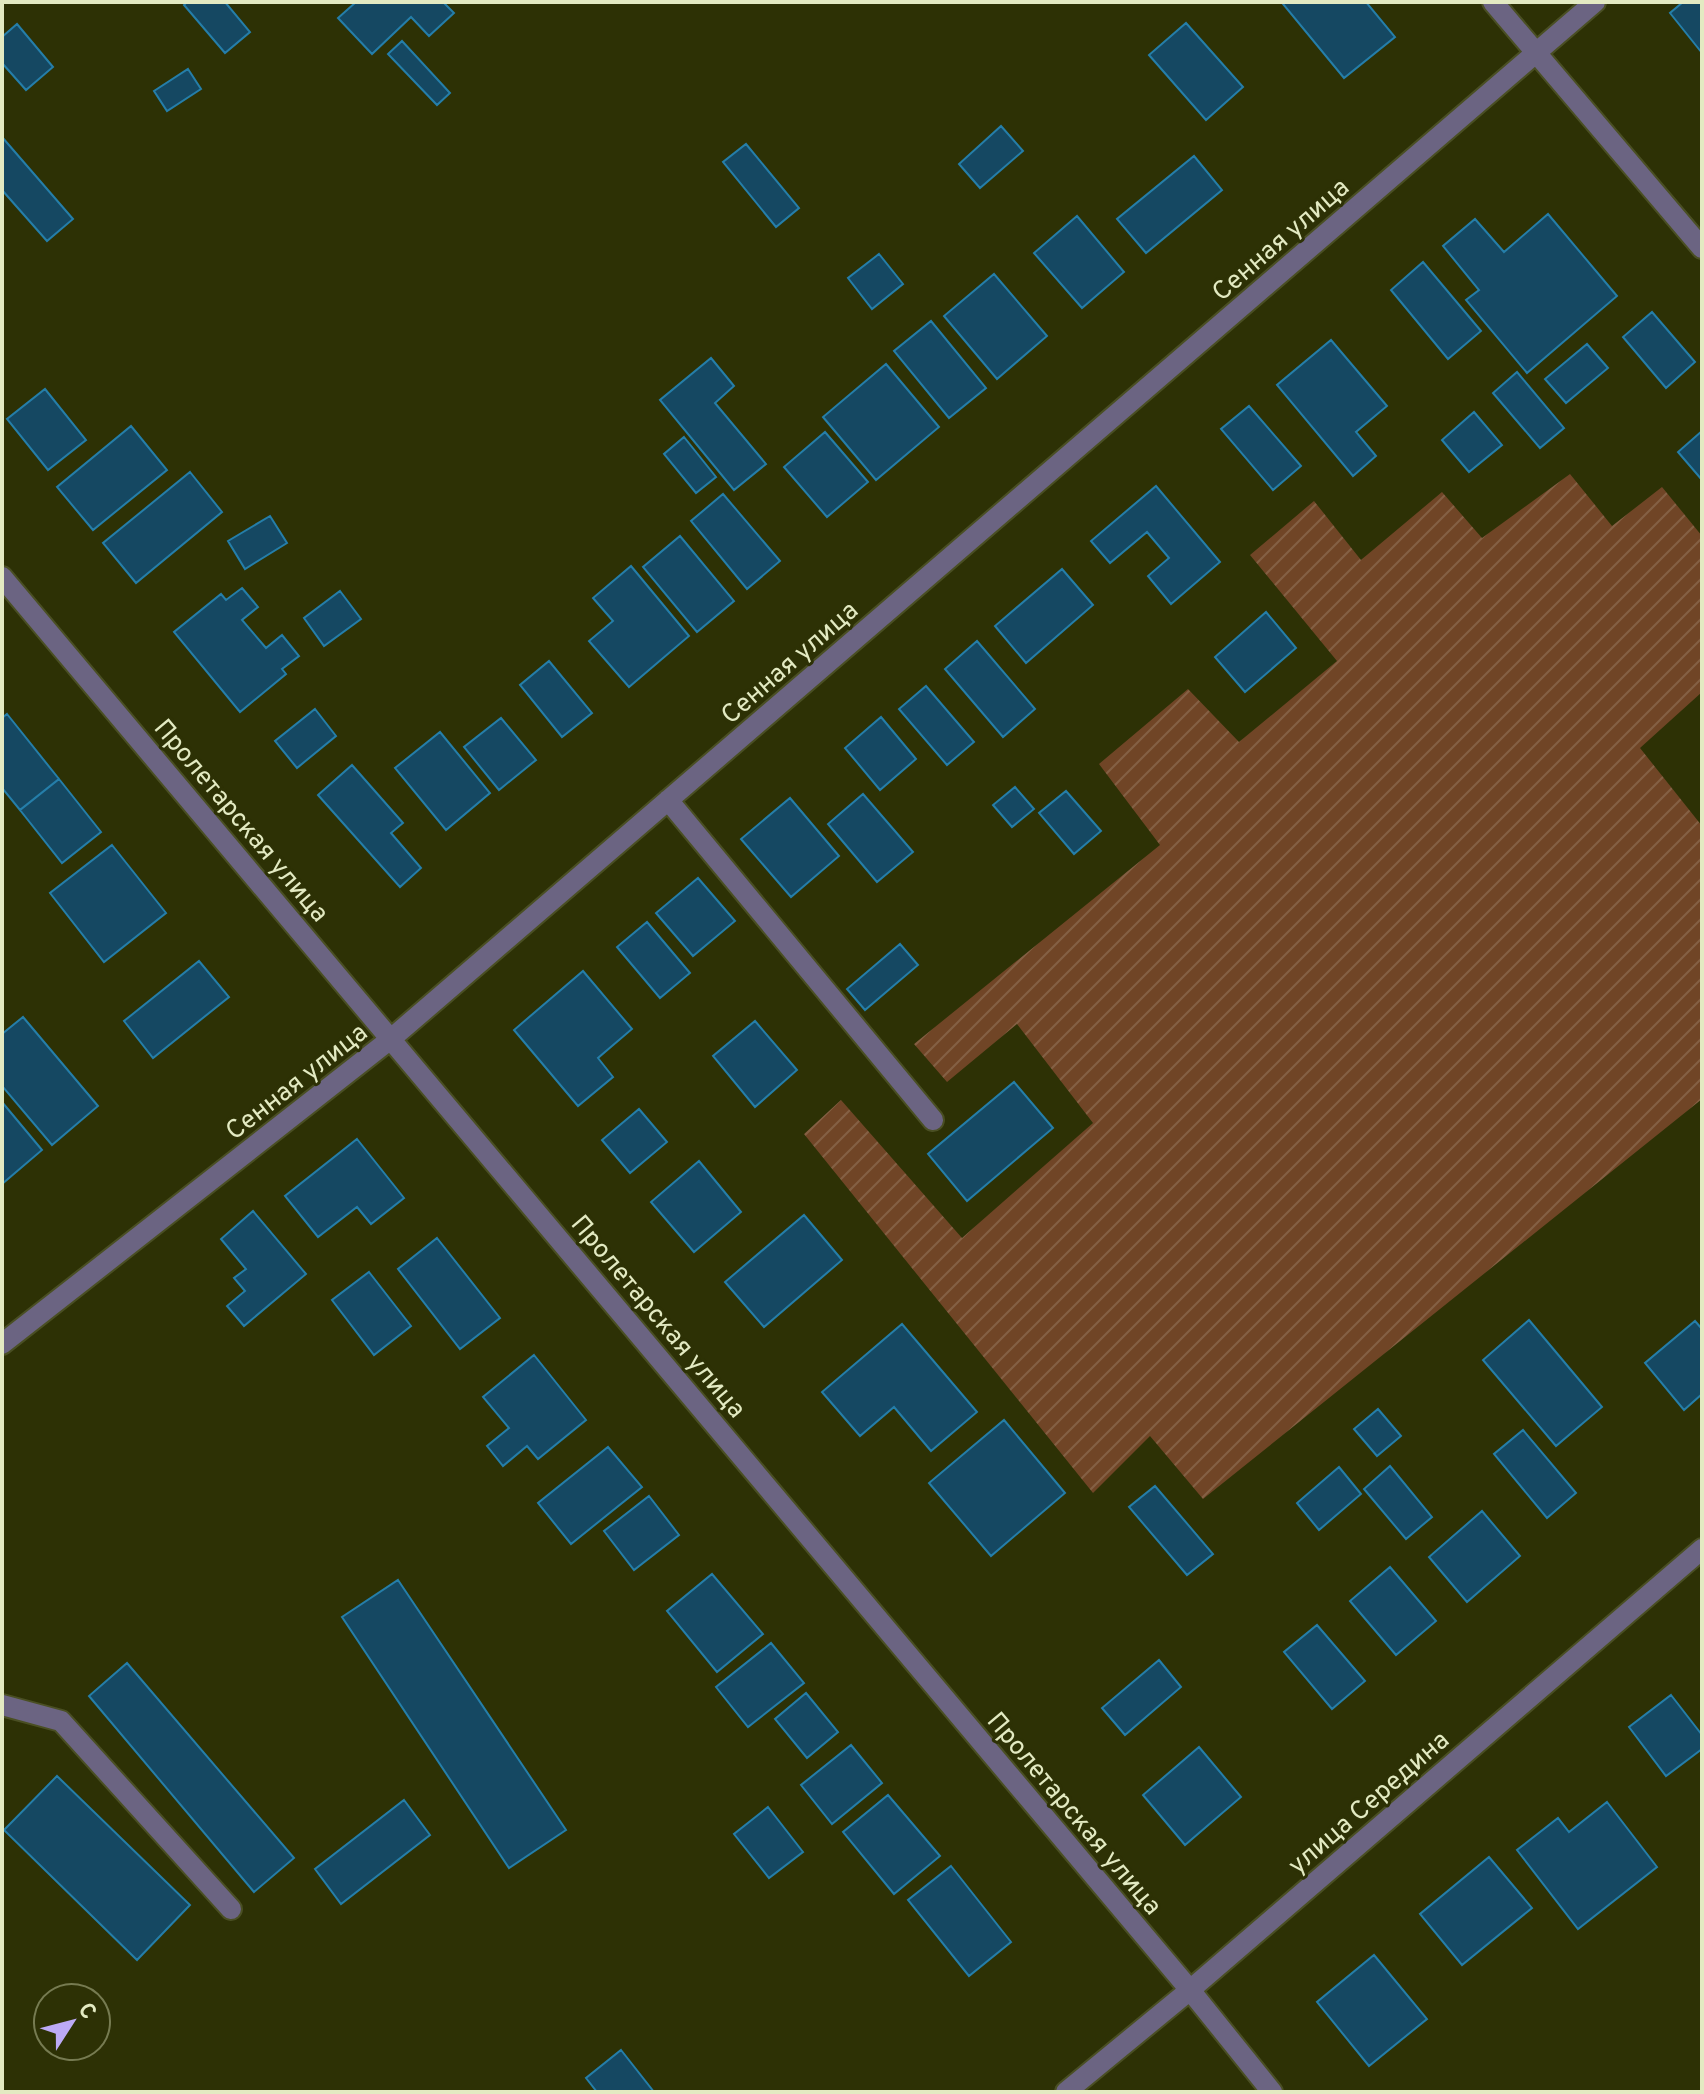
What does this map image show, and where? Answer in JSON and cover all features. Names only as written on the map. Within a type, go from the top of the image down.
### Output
[{"type":"street","points":[[1493,2],[1702,248]]},
{"type":"street","name":"Сенная улица","points":[[2,1344],[392,1038],[1595,2]]},
{"type":"street","name":"Пролетарская улица","points":[[2,577],[392,1038],[1190,1990],[1272,2092]]},
{"type":"street","points":[[668,800],[933,1120]]},
{"type":"street","name":"улица Середина","points":[[1066,2092],[1190,1990],[1702,1549]]},
{"type":"street","points":[[2,1705],[61,1721],[231,1909]]},
{"type":"shaded area","points":[[1570,474],[1612,526],[1662,487],[1702,536],[1702,692],[1640,748],[1702,826],[1702,1099],[1203,1499],[1150,1436],[1093,1493],[804,1134],[841,1100],[962,1238],[1093,1123],[1017,1024],[947,1082],[914,1044],[1160,845],[1099,764],[1188,689],[1239,742],[1337,661],[1250,555],[1314,501],[1361,560],[1442,492],[1482,538]]},
{"type":"building","points":[[187,2],[225,2],[250,32],[225,53],[184,5]]},
{"type":"building","points":[[356,2],[443,2],[454,13],[429,36],[411,17],[372,54],[338,18]]},
{"type":"building","points":[[1366,2],[1395,37],[1344,78],[1283,4]]},
{"type":"building","points":[[1683,2],[1702,2],[1702,53],[1670,13]]},
{"type":"building","points":[[1186,23],[1243,87],[1206,120],[1149,55]]},
{"type":"building","points":[[17,24],[53,67],[26,90],[2,63],[2,37]]},
{"type":"building","points":[[402,41],[450,93],[437,105],[388,54]]},
{"type":"building","points":[[188,69],[201,89],[167,111],[154,91]]},
{"type":"building","points":[[1001,126],[1023,151],[980,188],[959,164]]},
{"type":"building","points":[[2,137],[73,219],[47,241],[2,190]]},
{"type":"building","points":[[746,144],[799,208],[776,227],[723,162]]},
{"type":"building","points":[[1194,156],[1222,190],[1146,253],[1117,219]]},
{"type":"building","points":[[1548,214],[1617,296],[1527,373],[1466,300],[1479,290],[1443,246],[1475,219],[1504,252]]},
{"type":"building","points":[[1077,216],[1124,272],[1082,308],[1034,253]]},
{"type":"building","points":[[879,254],[903,284],[872,309],[848,278]]},
{"type":"building","points":[[1423,262],[1481,331],[1448,359],[1391,290]]},
{"type":"building","points":[[994,274],[1047,336],[997,379],[944,316]]},
{"type":"building","points":[[1652,312],[1695,362],[1666,388],[1623,337]]},
{"type":"building","points":[[931,321],[986,388],[949,418],[894,351]]},
{"type":"building","points":[[1331,340],[1387,406],[1356,432],[1376,456],[1353,476],[1277,385]]},
{"type":"building","points":[[1587,344],[1608,368],[1566,403],[1545,379]]},
{"type":"building","points":[[711,358],[734,386],[715,403],[766,464],[734,490],[660,400]]},
{"type":"building","points":[[886,364],[939,427],[876,480],[823,417]]},
{"type":"building","points":[[1517,372],[1564,428],[1540,448],[1493,393]]},
{"type":"building","points":[[45,389],[86,440],[48,470],[7,419]]},
{"type":"building","points":[[1249,406],[1301,466],[1273,490],[1221,429]]},
{"type":"building","points":[[1474,412],[1502,445],[1469,472],[1442,440]]},
{"type":"building","points":[[131,426],[167,470],[93,530],[57,487]]},
{"type":"building","points":[[1702,431],[1702,480],[1678,452]]},
{"type":"building","points":[[825,432],[868,482],[827,517],[784,467]]},
{"type":"building","points":[[684,437],[716,477],[696,493],[664,454]]},
{"type":"building","points":[[190,472],[222,512],[136,583],[103,543]]},
{"type":"building","points":[[1156,486],[1220,562],[1171,604],[1148,576],[1169,558],[1147,532],[1110,563],[1091,541]]},
{"type":"building","points":[[723,494],[780,561],[747,589],[691,521]]},
{"type":"building","points":[[270,516],[287,543],[245,569],[228,541]]},
{"type":"building","points":[[680,536],[734,601],[697,632],[643,567]]},
{"type":"building","points":[[631,566],[689,636],[629,687],[589,641],[613,621],[593,598]]},
{"type":"building","points":[[1062,569],[1093,605],[1026,663],[995,626]]},
{"type":"building","points":[[242,588],[258,607],[242,620],[266,648],[282,635],[299,656],[282,669],[286,674],[240,712],[174,632],[221,594],[226,600]]},
{"type":"building","points":[[340,591],[361,619],[324,646],[304,618]]},
{"type":"building","points":[[1266,612],[1296,648],[1245,692],[1215,657]]},
{"type":"building","points":[[977,641],[1035,709],[1003,737],[945,669]]},
{"type":"building","points":[[549,661],[592,713],[562,737],[520,685]]},
{"type":"building","points":[[926,686],[974,742],[947,765],[899,709]]},
{"type":"building","points":[[315,709],[336,736],[297,768],[275,741]]},
{"type":"building","points":[[7,714],[59,779],[20,810],[2,788],[2,718]]},
{"type":"building","points":[[881,717],[916,759],[880,790],[845,748]]},
{"type":"building","points":[[501,718],[536,760],[499,790],[464,747]]},
{"type":"building","points":[[440,732],[490,793],[446,830],[395,768]]},
{"type":"building","points":[[352,765],[403,823],[391,833],[421,868],[400,887],[318,795]]},
{"type":"building","points":[[59,779],[101,832],[62,863],[20,810]]},
{"type":"building","points":[[1015,787],[1034,809],[1012,827],[993,805]]},
{"type":"building","points":[[1066,791],[1101,831],[1074,854],[1039,813]]},
{"type":"building","points":[[863,794],[913,852],[877,882],[828,824]]},
{"type":"building","points":[[790,798],[839,856],[791,897],[741,839]]},
{"type":"building","points":[[112,845],[166,913],[104,962],[50,893]]},
{"type":"building","points":[[698,878],[735,921],[693,956],[656,913]]},
{"type":"building","points":[[647,922],[690,973],[660,998],[617,947]]},
{"type":"building","points":[[900,944],[918,965],[865,1010],[847,989]]},
{"type":"building","points":[[199,961],[229,997],[153,1058],[124,1021]]},
{"type":"building","points":[[583,971],[632,1029],[598,1058],[613,1077],[578,1106],[514,1030]]},
{"type":"building","points":[[23,1017],[98,1106],[52,1145],[2,1086],[2,1034]]},
{"type":"building","points":[[755,1021],[797,1070],[755,1107],[713,1056]]},
{"type":"building","points":[[1014,1082],[1053,1128],[967,1201],[928,1154]]},
{"type":"building","points":[[2,1102],[42,1150],[2,1184]]},
{"type":"building","points":[[639,1109],[667,1142],[630,1173],[602,1140]]},
{"type":"building","points":[[357,1139],[404,1198],[371,1224],[357,1207],[318,1237],[285,1196]]},
{"type":"building","points":[[699,1161],[741,1212],[694,1252],[651,1202]]},
{"type":"building","points":[[253,1211],[306,1274],[244,1326],[227,1306],[245,1291],[234,1278],[246,1269],[221,1239]]},
{"type":"building","points":[[804,1215],[842,1260],[764,1327],[725,1282]]},
{"type":"building","points":[[437,1238],[500,1318],[460,1349],[398,1269]]},
{"type":"building","points":[[369,1272],[411,1326],[374,1355],[332,1300]]},
{"type":"building","points":[[1529,1320],[1602,1407],[1556,1446],[1483,1360]]},
{"type":"building","points":[[1695,1321],[1702,1329],[1702,1394],[1684,1410],[1645,1363]]},
{"type":"building","points":[[902,1324],[977,1412],[931,1451],[894,1407],[860,1436],[822,1392]]},
{"type":"building","points":[[534,1355],[586,1420],[538,1459],[527,1446],[503,1466],[487,1446],[509,1428],[483,1397]]},
{"type":"building","points":[[1378,1409],[1401,1436],[1377,1456],[1354,1429]]},
{"type":"building","points":[[1004,1420],[1065,1493],[991,1556],[929,1483]]},
{"type":"building","points":[[1523,1430],[1576,1493],[1547,1518],[1494,1454]]},
{"type":"building","points":[[608,1447],[642,1487],[571,1544],[538,1503]]},
{"type":"building","points":[[1390,1466],[1432,1517],[1406,1539],[1364,1489]]},
{"type":"building","points":[[1339,1467],[1361,1494],[1319,1530],[1297,1503]]},
{"type":"building","points":[[1155,1486],[1213,1554],[1187,1575],[1129,1507]]},
{"type":"building","points":[[649,1496],[679,1535],[634,1570],[604,1531]]},
{"type":"building","points":[[1482,1511],[1520,1556],[1467,1602],[1429,1557]]},
{"type":"building","points":[[1390,1567],[1436,1621],[1396,1655],[1350,1601]]},
{"type":"building","points":[[712,1574],[763,1634],[717,1672],[667,1611]]},
{"type":"building","points":[[398,1580],[566,1830],[509,1868],[342,1617]]},
{"type":"building","points":[[1317,1625],[1365,1681],[1332,1709],[1284,1652]]},
{"type":"building","points":[[771,1643],[804,1683],[748,1727],[716,1687]]},
{"type":"building","points":[[1159,1660],[1181,1687],[1125,1735],[1102,1708]]},
{"type":"building","points":[[127,1663],[294,1858],[254,1892],[89,1696]]},
{"type":"building","points":[[806,1693],[838,1732],[807,1758],[775,1719]]},
{"type":"building","points":[[1671,1695],[1702,1735],[1702,1749],[1666,1776],[1629,1727]]},
{"type":"building","points":[[851,1745],[882,1783],[832,1824],[801,1785]]},
{"type":"building","points":[[1199,1747],[1241,1797],[1185,1845],[1143,1795]]},
{"type":"building","points":[[57,1776],[190,1905],[137,1960],[4,1830]]},
{"type":"building","points":[[888,1795],[940,1856],[894,1894],[843,1832]]},
{"type":"building","points":[[404,1800],[430,1835],[341,1904],[315,1869]]},
{"type":"building","points":[[1607,1802],[1657,1867],[1578,1929],[1517,1850],[1558,1818],[1569,1832]]},
{"type":"building","points":[[768,1807],[803,1852],[769,1878],[734,1834]]},
{"type":"building","points":[[1489,1857],[1532,1908],[1462,1965],[1420,1914]]},
{"type":"building","points":[[951,1866],[1011,1942],[969,1976],[908,1900]]},
{"type":"building","points":[[1374,1955],[1427,2019],[1369,2066],[1317,2002]]},
{"type":"building","points":[[621,2050],[654,2092],[597,2092],[586,2078]]}]
